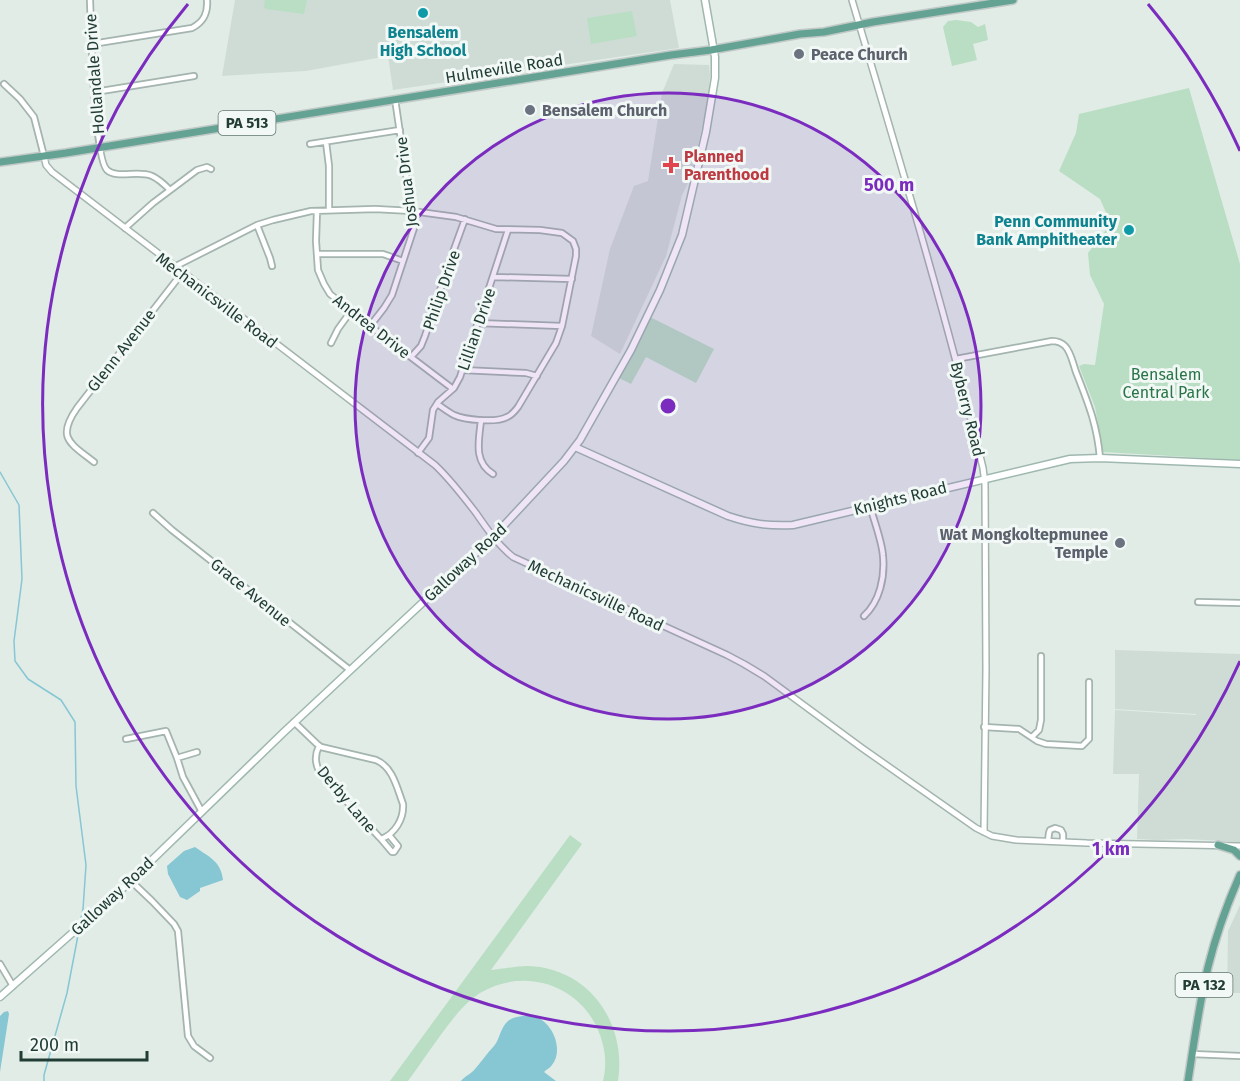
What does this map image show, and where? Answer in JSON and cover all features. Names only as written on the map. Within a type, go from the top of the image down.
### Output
[{"type":"main road","name":"Galloway Road","points":[[0,997],[130,881],[294,722],[493,537],[575,447],[632,350],[679,245],[694,185],[716,70],[705,0]]},
{"type":"main road","name":"Hulmeville Road","points":[[0,162],[1013,0]]},
{"type":"main road","name":"Knights Road","points":[[575,447],[728,516],[770,526],[793,525],[1070,459],[1100,458],[1240,464]]},
{"type":"main road","points":[[1218,845],[1234,850],[1240,856]]},
{"type":"main road","name":"PA 132","points":[[1188,1081],[1208,965],[1240,874]]},
{"type":"street","name":"Hollandale Drive","points":[[90,0],[96,124],[104,167],[116,175],[137,173],[151,176],[170,190]]},
{"type":"street","points":[[92,44],[192,28],[200,24],[205,16],[207,0]]},
{"type":"street","name":"Byberry Road","points":[[852,0],[919,225],[956,359],[985,478],[984,832]]},
{"type":"street","points":[[95,92],[194,76]]},
{"type":"street","points":[[4,84],[27,106],[34,117],[44,156]]},
{"type":"street","name":"Joshua Drive","points":[[370,326],[392,296],[414,228],[395,99]]},
{"type":"street","points":[[310,144],[400,130]]},
{"type":"street","points":[[326,142],[329,166],[329,210]]},
{"type":"street","name":"Mechanicsville Road","points":[[44,156],[46,165],[52,172],[446,476],[503,549],[516,559],[753,669],[881,762],[984,832],[1005,839],[1240,846]]},
{"type":"street","points":[[125,228],[197,170],[207,167],[211,169]]},
{"type":"street","points":[[174,267],[257,225],[307,211],[375,209],[412,211],[465,219],[487,227],[554,231],[566,235],[573,241],[576,249],[575,265],[562,326],[556,343],[518,407],[502,420],[481,420],[455,416],[437,404],[433,410],[429,438],[418,453]]},
{"type":"street","name":"Andrea Drive","points":[[317,211],[318,270],[330,294],[453,389]]},
{"type":"street","name":"Philip Drive","points":[[411,357],[421,346],[425,336],[465,219]]},
{"type":"street","points":[[257,225],[272,266]]},
{"type":"street","name":"Lillian Drive","points":[[437,404],[453,389],[462,370],[508,230]]},
{"type":"street","points":[[317,254],[383,254],[403,261]]},
{"type":"street","name":"Glenn Avenue","points":[[94,462],[72,444],[66,431],[68,422],[182,273]]},
{"type":"street","points":[[494,277],[572,279]]},
{"type":"street","points":[[331,343],[351,311]]},
{"type":"street","points":[[478,323],[562,326]]},
{"type":"street","points":[[956,359],[1052,341],[1064,344],[1094,419],[1100,458]]},
{"type":"street","points":[[462,370],[526,373],[537,376]]},
{"type":"street","points":[[481,420],[480,460],[484,467],[493,474]]},
{"type":"street","points":[[864,616],[873,608],[882,583],[883,555],[870,506]]},
{"type":"street","name":"Grace Avenue","points":[[153,513],[350,670]]},
{"type":"street","points":[[1198,602],[1240,603]]},
{"type":"street","points":[[1032,737],[1039,730],[1041,720],[1041,656]]},
{"type":"street","points":[[984,727],[1019,729],[1046,744],[1077,746],[1084,744],[1089,739],[1089,681]]},
{"type":"street","name":"Derby Lane","points":[[294,722],[319,746],[376,760],[388,768],[403,808],[403,815],[385,838],[381,839],[320,771],[316,764],[319,746]]},
{"type":"street","points":[[126,739],[166,731],[183,777],[202,812]]},
{"type":"street","points":[[177,758],[197,752]]},
{"type":"street","points":[[1048,841],[1050,830],[1055,828],[1061,830],[1063,842]]},
{"type":"street","points":[[381,839],[394,852],[398,846],[388,835]]},
{"type":"street","points":[[130,881],[152,901],[178,931],[188,1036],[194,1046],[210,1058]]},
{"type":"street","points":[[0,964],[13,986]]},
{"type":"street","points":[[1192,1054],[1240,1056]]},
{"type":"shaded area","points":[[235,0],[670,0],[679,48],[393,90],[388,56],[306,71],[222,76]]},
{"type":"shaded area","points":[[674,64],[709,65],[707,106],[690,179],[682,195],[666,256],[620,354],[591,336],[610,249],[634,186],[648,181],[662,93]]},
{"type":"shaded area","points":[[1115,650],[1240,654],[1240,842],[1137,839],[1139,774],[1113,774],[1115,710],[1196,714],[1115,709]]},
{"type":"shaded area","points":[[1240,905],[1240,993],[1227,993],[1228,931]]},
{"type":"green space","points":[[265,0],[307,0],[304,14],[266,9]]},
{"type":"green space","points":[[632,11],[637,36],[591,44],[587,18]]},
{"type":"green space","points":[[948,21],[971,22],[978,27],[985,24],[988,40],[973,44],[977,60],[952,66],[943,27]]},
{"type":"green space","name":"Bensalem Central Park","points":[[1189,88],[1240,264],[1240,460],[1103,452],[1095,407],[1079,366],[1095,365],[1104,304],[1090,275],[1088,253],[1106,230],[1108,217],[1100,199],[1059,171],[1076,133],[1079,114]]},
{"type":"green space","points":[[648,316],[714,349],[696,383],[646,357],[631,384],[617,377]]},
{"type":"green space","points":[[570,835],[582,844],[491,970],[519,966],[550,969],[586,988],[599,1002],[610,1020],[619,1059],[618,1081],[603,1081],[605,1054],[603,1045],[596,1025],[585,1009],[571,996],[555,987],[537,982],[518,981],[499,985],[474,997],[453,1018],[408,1081],[390,1081]]},
{"type":"water","points":[[195,847],[217,864],[223,880],[200,888],[200,891],[187,900],[180,897],[168,874],[167,866],[184,851]]},
{"type":"water","points":[[8,1011],[9,1014],[0,1072],[0,1016]]},
{"type":"water","points":[[526,1016],[542,1020],[552,1031],[557,1052],[551,1066],[544,1072],[556,1081],[461,1081],[473,1071],[494,1046],[508,1021]]},
{"type":"waterway","points":[[0,472],[19,505],[22,579],[14,641],[15,661],[28,679],[61,700],[75,722],[76,786],[86,865],[80,923]]},
{"type":"waterway","points":[[44,1081],[67,993],[79,930]]},
{"type":"place","name":"Bensalem High School","points":[[423,13]]},
{"type":"place","name":"Peace Church","points":[[799,54]]},
{"type":"place","name":"Bensalem Church","points":[[530,110]]},
{"type":"place","name":"Planned Parenthood","points":[[671,165]]},
{"type":"place","name":"Penn Community Bank Amphitheater","points":[[1129,230]]},
{"type":"place","name":"Wat Mongkoltepmunee Temple","points":[[1120,543]]}]
